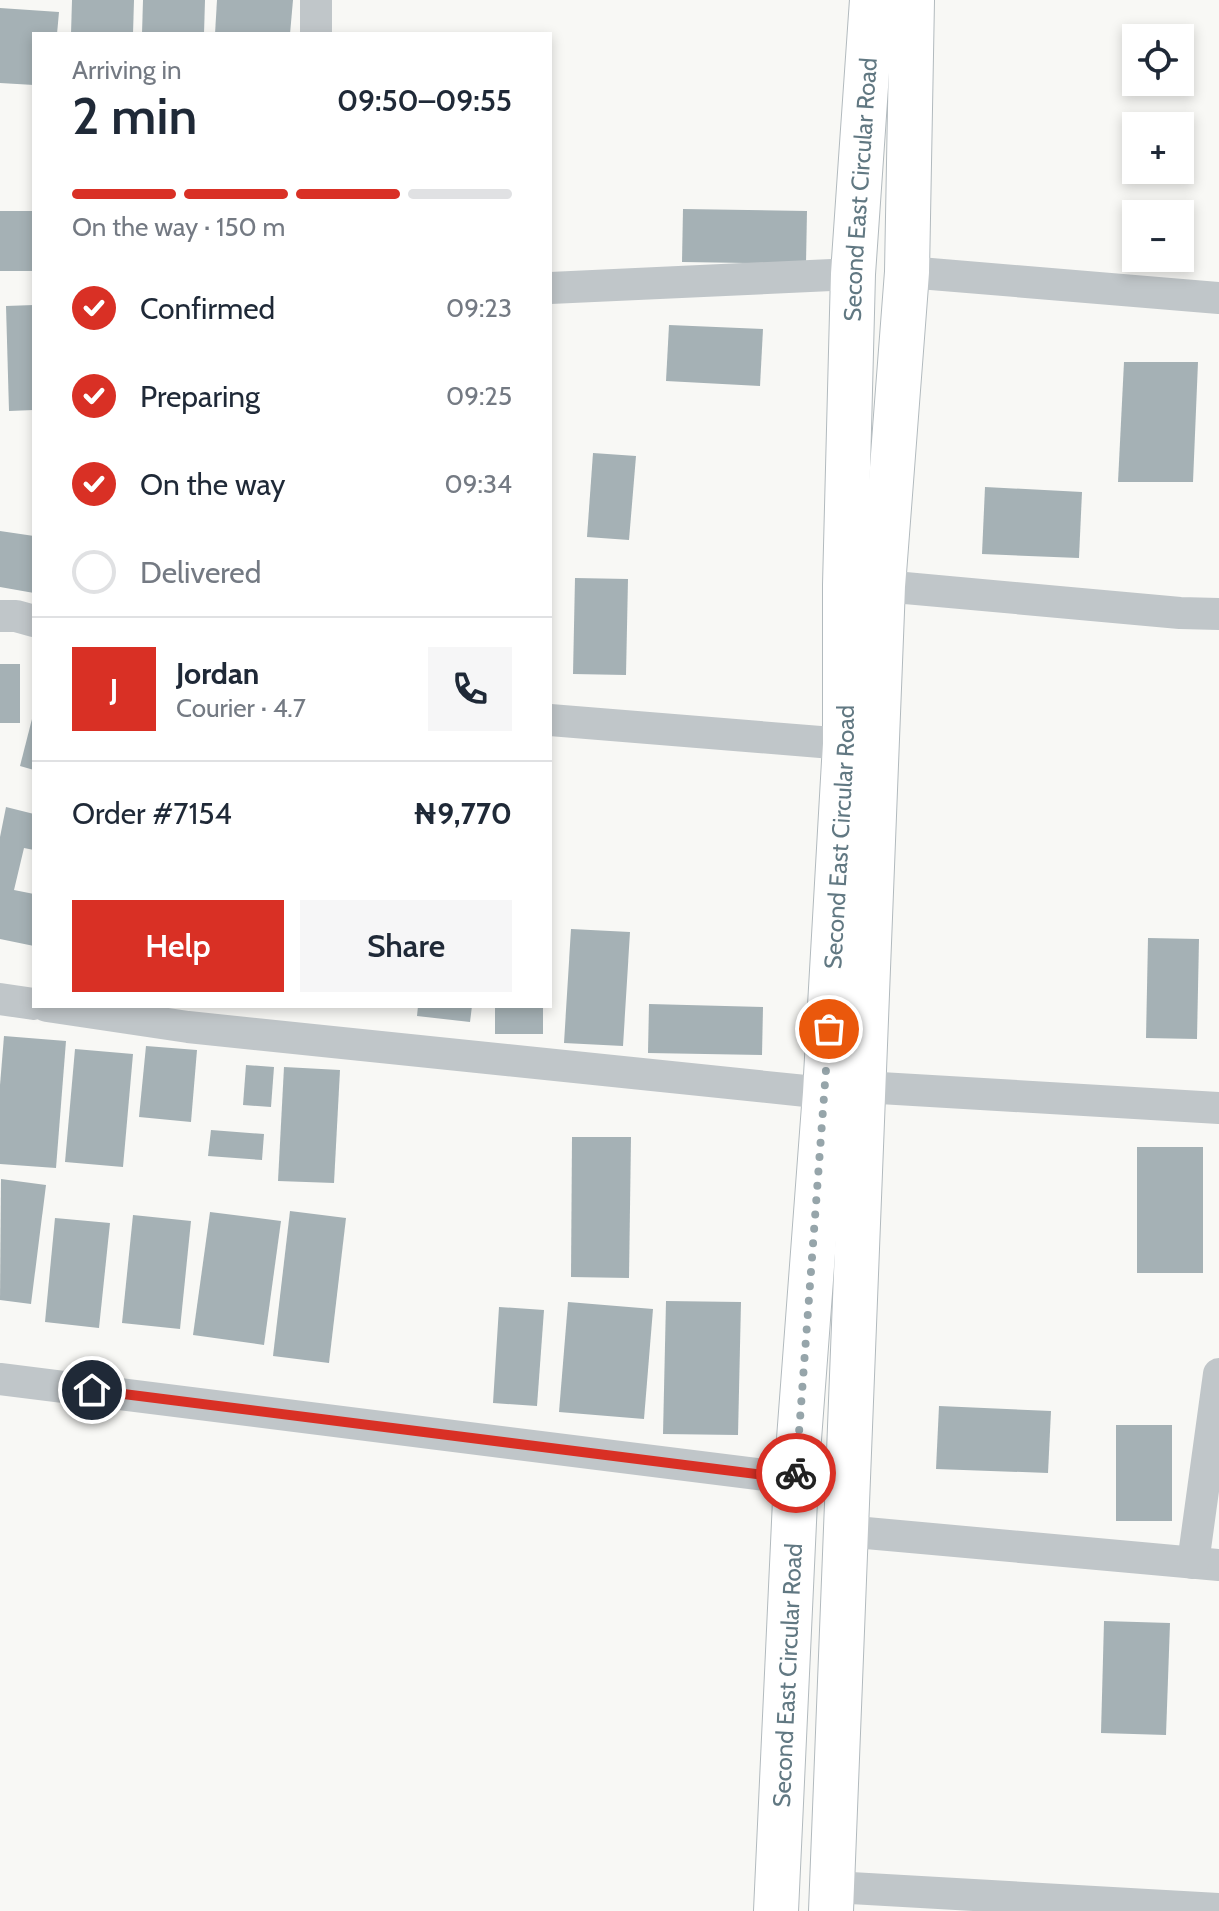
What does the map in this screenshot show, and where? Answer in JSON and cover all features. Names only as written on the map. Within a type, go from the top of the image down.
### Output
[{"type":"main road","name":"Second East Circular Road","points":[[832,1899],[844,1531],[845,585],[853,274],[872,0]]},
{"type":"main road","name":"Second East Circular Road","points":[[776,1911],[796,1479],[844,1090],[907,272],[912,0]]},
{"type":"street","points":[[316,0],[316,32]]},
{"type":"street","points":[[907,272],[1219,298]]},
{"type":"street","points":[[552,288],[853,274]]},
{"type":"street","points":[[883,586],[1219,614]]},
{"type":"street","points":[[0,616],[32,620]]},
{"type":"street","points":[[552,720],[845,744]]},
{"type":"street","points":[[0,999],[32,1004]]},
{"type":"street","points":[[60,1008],[188,1027],[844,1090],[1219,1108]]},
{"type":"street","points":[[844,1531],[1206,1564],[1219,1374]]},
{"type":"street","points":[[0,1379],[796,1479]]},
{"type":"street","points":[[832,1899],[1219,1909]]},
{"type":"building","points":[[72,0],[134,0],[133,32],[71,32]]},
{"type":"building","points":[[143,0],[205,0],[204,32],[142,32]]},
{"type":"building","points":[[217,0],[293,0],[290,32],[215,32]]},
{"type":"building","points":[[0,8],[59,12],[57,32],[32,32],[32,85],[0,83]]},
{"type":"building","points":[[683,209],[807,211],[806,264],[682,262]]},
{"type":"building","points":[[0,211],[32,211],[32,271],[0,271]]},
{"type":"building","points":[[32,305],[32,410],[9,411],[6,306]]},
{"type":"building","points":[[669,325],[763,329],[760,386],[666,381]]},
{"type":"building","points":[[1124,362],[1198,362],[1193,482],[1118,482]]},
{"type":"building","points":[[593,453],[636,456],[629,540],[587,537]]},
{"type":"building","points":[[985,487],[1082,492],[1079,558],[982,554]]},
{"type":"building","points":[[0,531],[32,536],[32,593],[0,587]]},
{"type":"building","points":[[575,578],[628,579],[626,675],[573,674]]},
{"type":"building","points":[[0,664],[20,664],[20,723],[0,723]]},
{"type":"building","points":[[32,719],[32,769],[20,766]]},
{"type":"building","points":[[6,807],[32,814],[32,850],[24,848],[14,890],[32,894],[32,946],[0,939],[0,837]]},
{"type":"building","points":[[571,929],[630,932],[623,1046],[564,1043]]},
{"type":"building","points":[[1148,938],[1199,939],[1197,1039],[1146,1038]]},
{"type":"building","points":[[649,1004],[763,1007],[762,1055],[648,1053]]},
{"type":"building","points":[[418,1008],[472,1008],[470,1022],[417,1016]]},
{"type":"building","points":[[495,1008],[543,1008],[543,1034],[495,1034]]},
{"type":"building","points":[[4,1036],[66,1041],[56,1168],[0,1164],[0,1085]]},
{"type":"building","points":[[146,1046],[197,1050],[191,1122],[139,1117]]},
{"type":"building","points":[[75,1049],[133,1054],[123,1167],[65,1162]]},
{"type":"building","points":[[246,1065],[274,1067],[271,1107],[243,1105]]},
{"type":"building","points":[[284,1067],[340,1070],[334,1183],[278,1181]]},
{"type":"building","points":[[211,1130],[264,1134],[262,1160],[208,1156]]},
{"type":"building","points":[[572,1137],[631,1137],[629,1278],[571,1277]]},
{"type":"building","points":[[1137,1147],[1203,1147],[1203,1273],[1137,1273]]},
{"type":"building","points":[[1,1179],[46,1185],[31,1304],[0,1300]]},
{"type":"building","points":[[290,1211],[346,1218],[329,1363],[273,1356]]},
{"type":"building","points":[[210,1212],[281,1221],[264,1345],[193,1335]]},
{"type":"building","points":[[133,1215],[191,1221],[180,1329],[122,1323]]},
{"type":"building","points":[[55,1218],[110,1223],[99,1328],[45,1322]]},
{"type":"building","points":[[666,1301],[741,1302],[738,1435],[663,1434]]},
{"type":"building","points":[[568,1302],[653,1309],[644,1419],[559,1412]]},
{"type":"building","points":[[499,1307],[544,1310],[537,1406],[493,1403]]},
{"type":"building","points":[[939,1406],[1051,1411],[1048,1473],[936,1469]]},
{"type":"building","points":[[1116,1425],[1172,1425],[1172,1521],[1116,1521]]},
{"type":"building","points":[[1104,1621],[1170,1623],[1166,1735],[1101,1733]]},
{"type":"way so far","points":[[796,1473],[829,1029]]},
{"type":"route","points":[[92,1390],[796,1479],[796,1473]]}]
